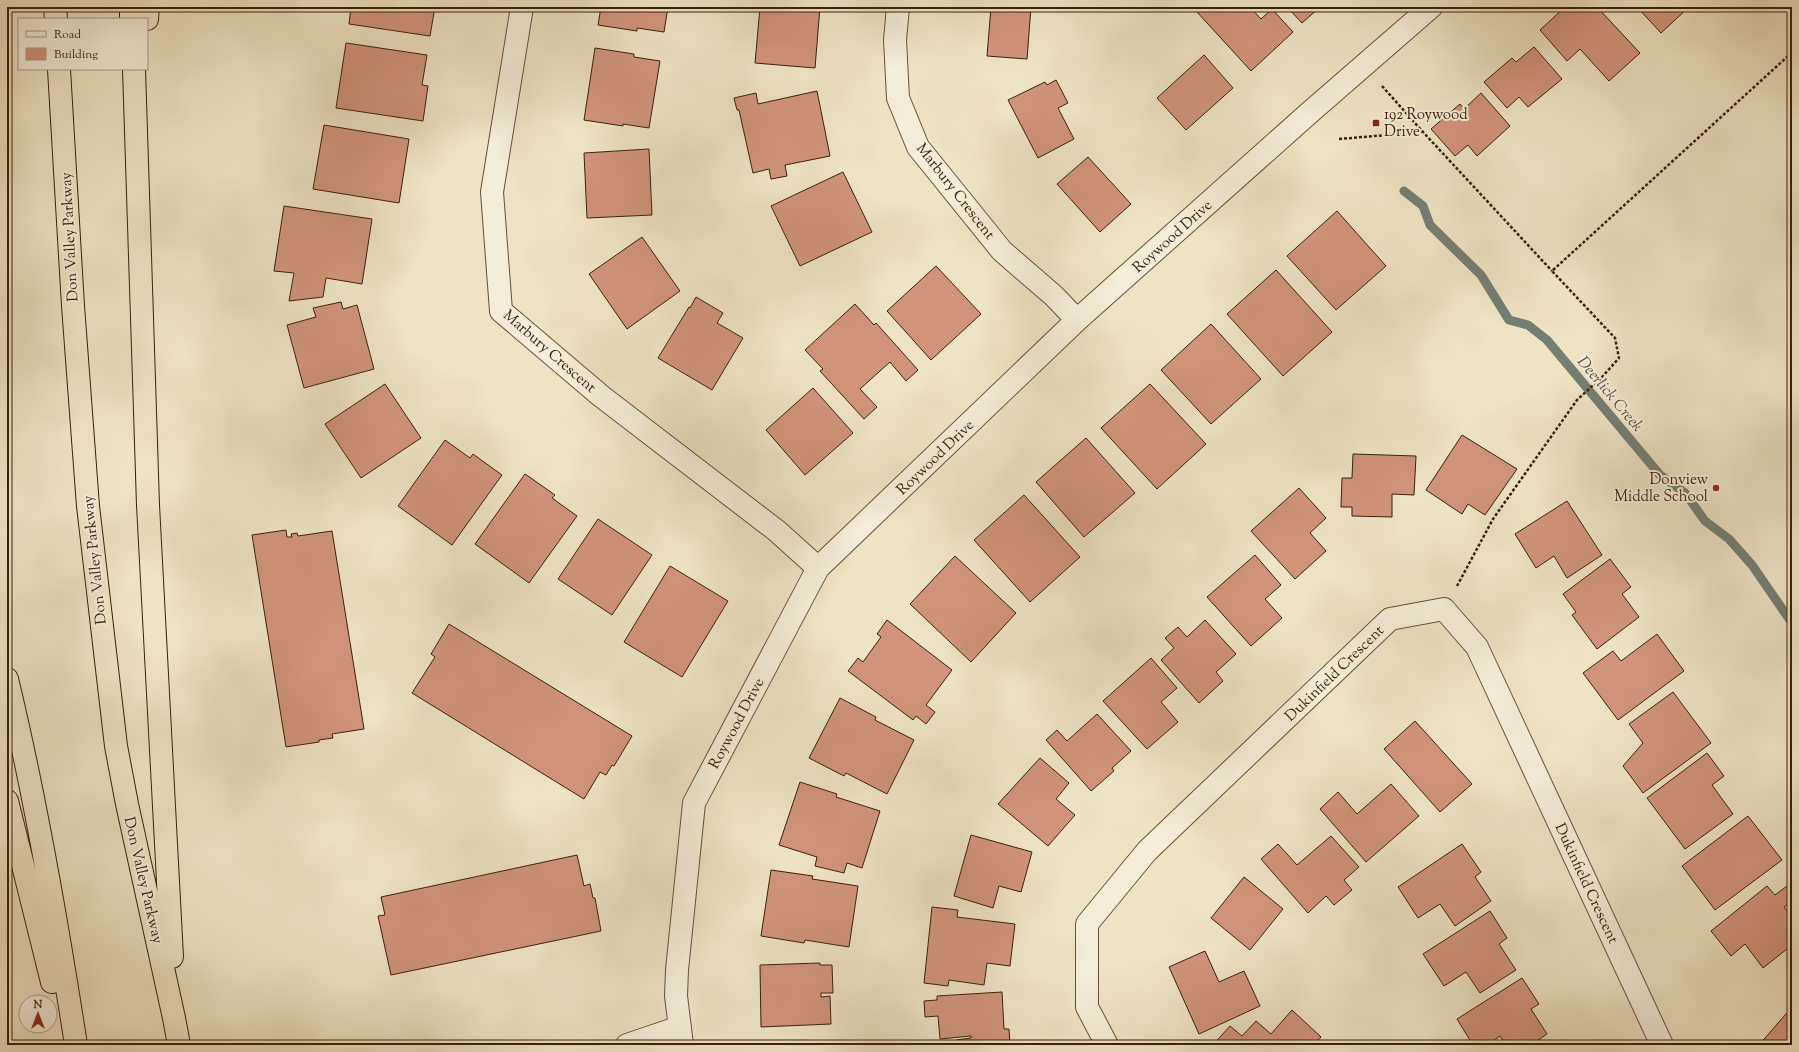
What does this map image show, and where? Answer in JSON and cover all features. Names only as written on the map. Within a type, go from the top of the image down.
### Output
[{"type":"highway","points":[[55,7],[56,18]]},
{"type":"highway","points":[[131,7],[132,18]]},
{"type":"highway","points":[[147,18],[148,7]]},
{"type":"highway","name":"Don Valley Parkway","points":[[59,70],[73,306],[88,506],[116,746],[179,1045]]},
{"type":"highway","points":[[134,70],[138,144],[148,505],[174,1018]]},
{"type":"highway","points":[[138,144],[143,70]]},
{"type":"highway","points":[[7,678],[23,743],[49,877],[76,1045]]},
{"type":"highway","points":[[7,801],[67,1045]]},
{"type":"street","name":"Marbury Crescent","points":[[522,7],[492,192],[501,311],[601,396],[777,530],[818,568]]},
{"type":"street","name":"Marbury Crescent","points":[[898,7],[895,40],[898,98],[918,147],[1002,251],[1054,296],[1077,320]]},
{"type":"street","name":"Roywood Drive","points":[[681,1036],[676,996],[677,970],[694,803],[818,568],[1077,320],[1302,119],[1431,7]]},
{"type":"street","name":"Dukinfield Crescent","points":[[1107,1045],[1087,1007],[1087,924],[1148,851],[1390,619],[1444,609],[1476,647],[1662,1045]]},
{"type":"street","points":[[627,1045],[681,1036]]},
{"type":"path","points":[[1552,271],[1792,54]]},
{"type":"path","points":[[1364,66],[1422,132],[1615,338],[1619,358],[1602,378],[1577,400],[1492,519],[1444,609]]},
{"type":"path","points":[[1339,139],[1422,132]]},
{"type":"building","points":[[351,7],[435,7],[430,36],[349,24]]},
{"type":"building","points":[[601,7],[668,7],[664,32],[637,28],[637,31],[598,25]]},
{"type":"building","points":[[760,7],[820,7],[815,68],[755,63]]},
{"type":"building","points":[[991,7],[1031,7],[1027,59],[987,56]]},
{"type":"building","points":[[1195,7],[1250,7],[1261,19],[1272,9],[1293,32],[1251,71],[1197,12],[1198,10]]},
{"type":"building","points":[[1287,7],[1320,7],[1302,23]]},
{"type":"building","points":[[1565,7],[1597,7],[1640,53],[1609,81],[1580,49],[1567,61],[1540,30]]},
{"type":"building","points":[[1637,7],[1689,7],[1661,33]]},
{"type":"building","points":[[346,43],[427,55],[422,85],[428,86],[423,121],[336,108]]},
{"type":"building","points":[[1534,47],[1562,79],[1528,107],[1519,97],[1507,108],[1484,82],[1512,58],[1516,62]]},
{"type":"building","points":[[595,48],[634,54],[634,57],[660,61],[649,128],[584,120]]},
{"type":"building","points":[[1204,55],[1233,88],[1186,130],[1157,98]]},
{"type":"building","points":[[1056,80],[1068,103],[1058,108],[1074,139],[1038,158],[1008,100],[1045,82],[1047,85]]},
{"type":"building","points":[[817,91],[830,156],[785,165],[787,176],[771,179],[769,169],[753,173],[739,110],[737,110],[734,98],[756,93],[758,104]]},
{"type":"building","points":[[1481,93],[1510,126],[1477,156],[1468,145],[1455,156],[1431,129],[1460,104],[1464,109]]},
{"type":"building","points":[[324,125],[409,139],[399,203],[313,189]]},
{"type":"building","points":[[649,149],[652,215],[587,218],[584,153]]},
{"type":"building","points":[[1088,157],[1131,204],[1100,232],[1057,184]]},
{"type":"building","points":[[843,172],[872,232],[800,266],[771,206]]},
{"type":"building","points":[[284,206],[372,219],[362,284],[326,278],[323,297],[289,301],[294,273],[274,271]]},
{"type":"building","points":[[1337,211],[1386,266],[1336,310],[1287,256]]},
{"type":"building","points":[[642,237],[680,291],[627,329],[589,274]]},
{"type":"building","points":[[936,266],[981,314],[931,360],[887,311]]},
{"type":"building","points":[[1276,270],[1332,332],[1283,376],[1227,314]]},
{"type":"building","points":[[696,297],[723,313],[717,323],[743,338],[712,390],[658,358]]},
{"type":"building","points":[[341,302],[343,309],[357,305],[374,369],[304,388],[287,325],[316,317],[313,308]]},
{"type":"building","points":[[855,304],[874,325],[876,323],[918,370],[906,381],[890,362],[860,389],[877,407],[864,419],[820,371],[823,369],[805,350]]},
{"type":"building","points":[[1211,324],[1261,379],[1211,424],[1161,370]]},
{"type":"building","points":[[385,384],[421,438],[361,478],[325,424]]},
{"type":"building","points":[[1150,384],[1206,444],[1157,489],[1101,428]]},
{"type":"building","points":[[813,388],[853,433],[805,475],[766,430]]},
{"type":"building","points":[[1462,435],[1517,469],[1485,515],[1468,504],[1462,514],[1426,490]]},
{"type":"building","points":[[1086,438],[1135,493],[1084,537],[1036,482]]},
{"type":"building","points":[[445,440],[470,458],[473,454],[502,475],[452,545],[398,506]]},
{"type":"building","points":[[1353,454],[1416,456],[1414,495],[1392,494],[1392,517],[1352,516],[1352,507],[1341,507],[1342,478],[1352,478]]},
{"type":"building","points":[[525,474],[555,495],[552,498],[577,516],[529,583],[475,544]]},
{"type":"building","points":[[1299,488],[1326,518],[1310,533],[1326,551],[1295,579],[1251,531]]},
{"type":"building","points":[[1024,495],[1080,557],[1030,602],[974,540]]},
{"type":"building","points":[[1567,501],[1602,555],[1567,578],[1554,556],[1536,568],[1515,534]]},
{"type":"building","points":[[598,519],[652,555],[612,615],[558,579]]},
{"type":"building","points":[[286,530],[287,537],[292,537],[291,534],[297,533],[298,536],[332,531],[364,729],[332,734],[333,738],[319,740],[319,742],[286,747],[252,535]]},
{"type":"building","points":[[1255,555],[1281,585],[1265,599],[1282,618],[1251,646],[1207,597]]},
{"type":"building","points":[[955,556],[1016,613],[971,662],[910,604]]},
{"type":"building","points":[[1610,559],[1631,587],[1622,594],[1639,617],[1597,649],[1572,615],[1576,612],[1563,594]]},
{"type":"building","points":[[670,566],[728,601],[682,677],[624,642]]},
{"type":"building","points":[[887,620],[952,670],[926,705],[935,712],[926,724],[916,716],[913,720],[848,671],[858,658],[863,662],[881,637],[877,634]]},
{"type":"building","points":[[1205,620],[1236,654],[1216,672],[1223,681],[1199,703],[1161,660],[1174,648],[1165,638],[1178,627],[1187,637]]},
{"type":"building","points":[[449,624],[632,736],[614,766],[612,765],[606,775],[600,772],[584,799],[412,693],[435,657],[431,654]]},
{"type":"building","points":[[1657,634],[1684,671],[1618,720],[1583,673],[1613,651],[1621,661]]},
{"type":"building","points":[[1151,658],[1177,688],[1161,702],[1178,722],[1147,749],[1103,701]]},
{"type":"building","points":[[1673,692],[1711,743],[1643,793],[1623,766],[1643,743],[1629,724]]},
{"type":"building","points":[[840,698],[876,717],[875,720],[914,740],[887,794],[846,773],[844,776],[809,758]]},
{"type":"building","points":[[1097,714],[1131,751],[1112,768],[1114,771],[1091,791],[1046,740],[1057,730],[1067,741]]},
{"type":"building","points":[[1415,721],[1472,784],[1440,812],[1384,749]]},
{"type":"building","points":[[1707,753],[1724,776],[1712,785],[1733,814],[1685,849],[1647,798]]},
{"type":"building","points":[[1040,758],[1069,783],[1056,799],[1075,815],[1048,846],[998,804]]},
{"type":"building","points":[[800,782],[837,794],[836,797],[880,811],[862,868],[847,863],[844,873],[815,866],[817,857],[779,845]]},
{"type":"building","points":[[1391,784],[1419,816],[1366,862],[1320,809],[1338,792],[1357,814]]},
{"type":"building","points":[[1748,816],[1782,860],[1715,910],[1682,866]]},
{"type":"building","points":[[971,835],[1032,852],[1021,892],[999,886],[993,908],[954,896]]},
{"type":"building","points":[[1331,836],[1359,867],[1344,880],[1352,890],[1334,905],[1326,896],[1308,913],[1261,859],[1278,844],[1297,865]]},
{"type":"building","points":[[1462,844],[1481,872],[1475,877],[1491,901],[1455,926],[1440,904],[1418,918],[1398,887]]},
{"type":"building","points":[[577,855],[584,886],[590,884],[593,898],[595,898],[601,931],[391,975],[378,916],[385,915],[381,897]]},
{"type":"building","points":[[771,870],[813,876],[812,879],[858,886],[849,947],[805,940],[804,943],[761,936]]},
{"type":"building","points":[[1244,877],[1283,909],[1250,950],[1211,918]]},
{"type":"building","points":[[1767,886],[1775,895],[1787,886],[1792,893],[1792,901],[1784,907],[1792,917],[1792,945],[1763,968],[1745,944],[1731,956],[1711,931]]},
{"type":"building","points":[[932,907],[958,910],[957,917],[1015,924],[1010,966],[987,963],[984,985],[949,980],[948,986],[924,983]]},
{"type":"building","points":[[1490,911],[1507,938],[1499,944],[1516,970],[1480,993],[1466,972],[1444,986],[1423,954]]},
{"type":"building","points":[[1205,951],[1219,982],[1244,971],[1260,1006],[1199,1034],[1169,967]]},
{"type":"building","points":[[820,963],[820,965],[832,965],[833,993],[821,993],[821,997],[830,996],[831,1024],[761,1027],[760,965]]},
{"type":"building","points":[[1522,978],[1539,1004],[1531,1009],[1547,1034],[1531,1045],[1506,1045],[1500,1036],[1487,1045],[1473,1045],[1457,1019]]},
{"type":"building","points":[[1002,992],[1004,1029],[1009,1029],[1010,1045],[957,1045],[956,1040],[971,1038],[971,1036],[940,1039],[938,1016],[925,1017],[924,1001],[937,1000],[937,996]]},
{"type":"building","points":[[1792,1007],[1792,1045],[1759,1045]]},
{"type":"building","points":[[1292,1010],[1321,1037],[1314,1045],[1213,1045],[1230,1026],[1242,1036],[1256,1021],[1271,1034]]},
{"type":"building","points":[[844,1041],[845,1045],[822,1045]]},
{"type":"waterway","name":"Deerlick Creek","points":[[1404,191],[1423,206],[1430,225],[1481,275],[1509,320],[1528,325],[1547,340],[1660,475],[1685,493],[1705,521],[1729,539],[1752,565],[1792,623]]},
{"type":"place","name":"192 Roywood Drive","points":[[1376,123]]},
{"type":"place","name":"Donview Middle School","points":[[1716,488]]}]
